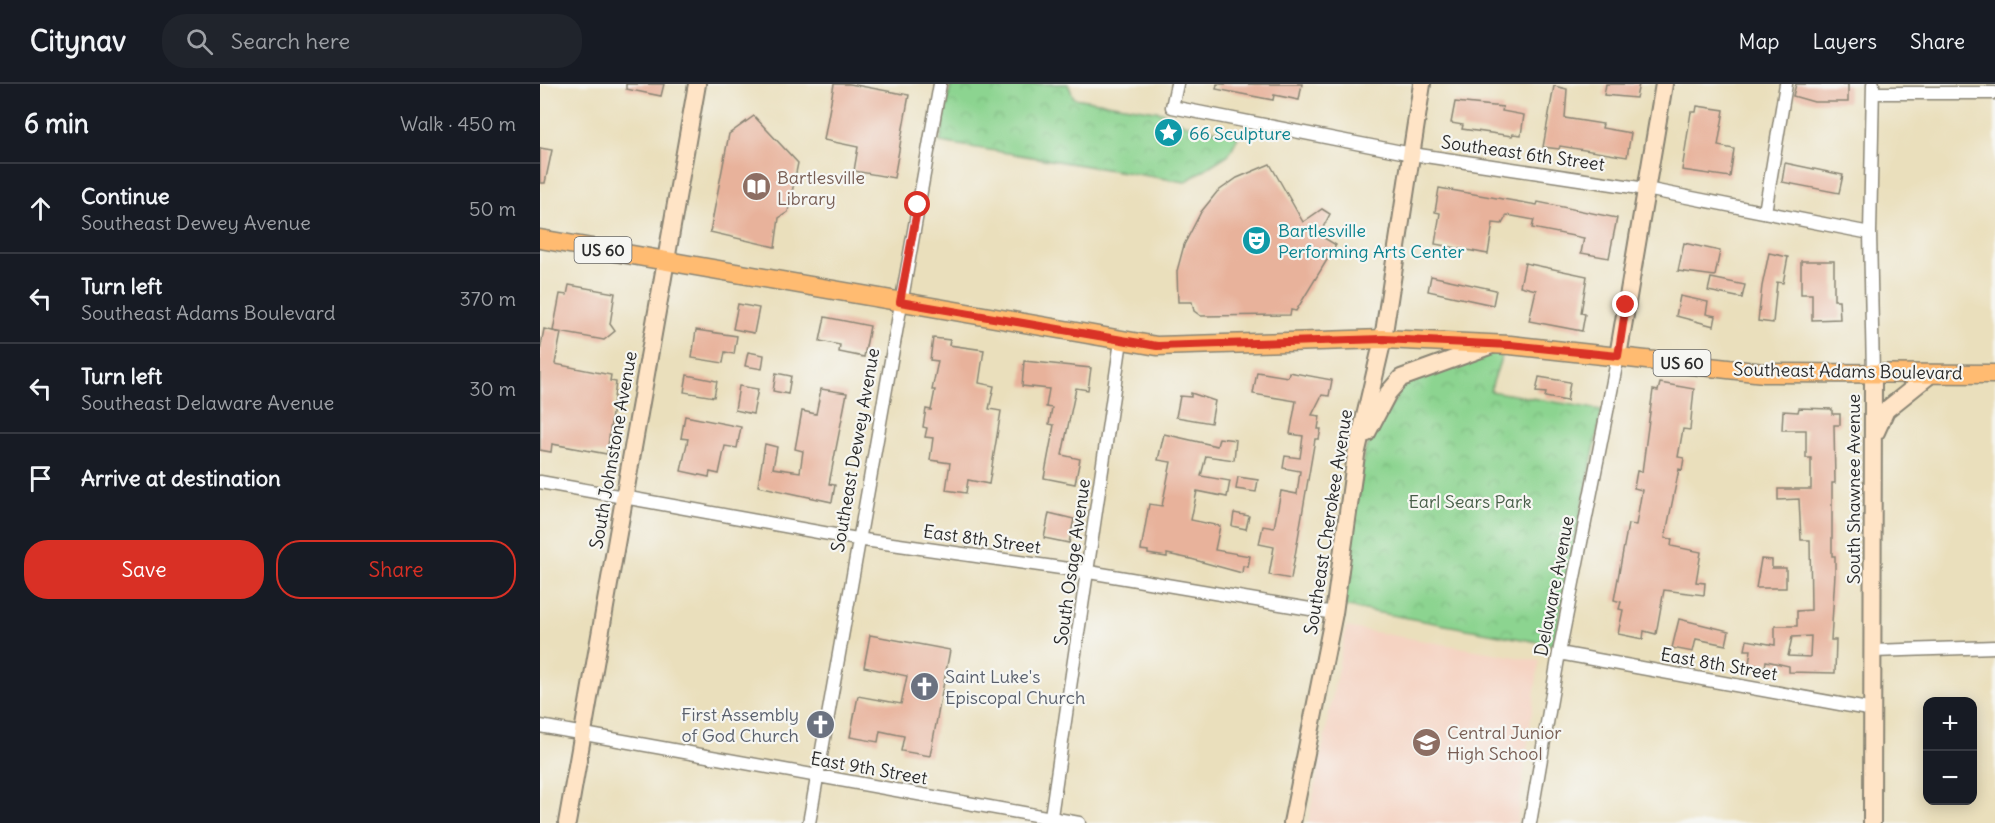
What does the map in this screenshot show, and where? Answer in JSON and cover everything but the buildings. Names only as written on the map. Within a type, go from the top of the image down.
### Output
[{"type":"main road","name":"US 60","points":[[540,239],[666,260]]},
{"type":"main road","name":"Southeast Adams Boulevard","points":[[666,260],[1157,346],[1383,339],[1492,345],[1618,356],[1764,373],[1995,374]]},
{"type":"street","name":"South Johnstone Avenue","points":[[567,823],[697,84]]},
{"type":"street","name":"Southeast Dewey Avenue","points":[[808,823],[940,84]]},
{"type":"street","name":"Southeast 6th Street","points":[[1177,84],[1172,106],[1412,154],[1646,189],[1870,232]]},
{"type":"street","name":"Southeast Cherokee Avenue","points":[[1292,823],[1334,613],[1356,455],[1383,339],[1422,84]]},
{"type":"street","points":[[1618,356],[1664,84]]},
{"type":"street","points":[[1765,212],[1786,84]]},
{"type":"street","points":[[1873,88],[1995,93]]},
{"type":"street","name":"South Shawnee Avenue","points":[[1872,823],[1873,374],[1870,232],[1873,88]]},
{"type":"street","name":"South Osage Avenue","points":[[1050,821],[1089,572],[1121,341]]},
{"type":"street","points":[[1356,455],[1388,393],[1401,378],[1492,345]]},
{"type":"street","name":"Delaware Avenue","points":[[1530,823],[1559,653],[1618,356]]},
{"type":"street","points":[[1873,439],[1886,410],[1931,374]]},
{"type":"street","name":"East 8th Street","points":[[540,482],[857,539],[1089,572],[1334,613]]},
{"type":"street","points":[[1873,651],[1995,647]]},
{"type":"street","name":"East 8th Street","points":[[1559,653],[1873,710]]},
{"type":"street","name":"East 9th Street","points":[[540,726],[1050,821],[1078,823]]},
{"type":"shaded area","name":"Central Junior High School","points":[[1346,627],[1539,661],[1517,823],[1308,823]]},
{"type":"green space","points":[[951,84],[1068,84],[1074,98],[1162,112],[1185,124],[1239,135],[1229,154],[1185,182],[940,142]]},
{"type":"green space","name":"Earl Sears Park","points":[[1488,352],[1503,352],[1490,391],[1602,410],[1554,645],[1342,606],[1364,452],[1405,382]]},
{"type":"place","name":"66 Sculpture","points":[[1168,133]]},
{"type":"place","name":"Bartlesville Library","points":[[756,187]]},
{"type":"place","name":"Bartlesville Performing Arts Center","points":[[1257,240]]},
{"type":"place","name":"Saint Luke's Episcopal Church","points":[[924,686]]},
{"type":"place","name":"First Assembly of God Church","points":[[820,724]]},
{"type":"place","name":"Central Junior High School","points":[[1426,742]]},
{"type":"route","points":[[918,205],[900,302],[1121,341],[1157,346],[1383,339],[1510,345],[1618,356],[1626,305]]}]
